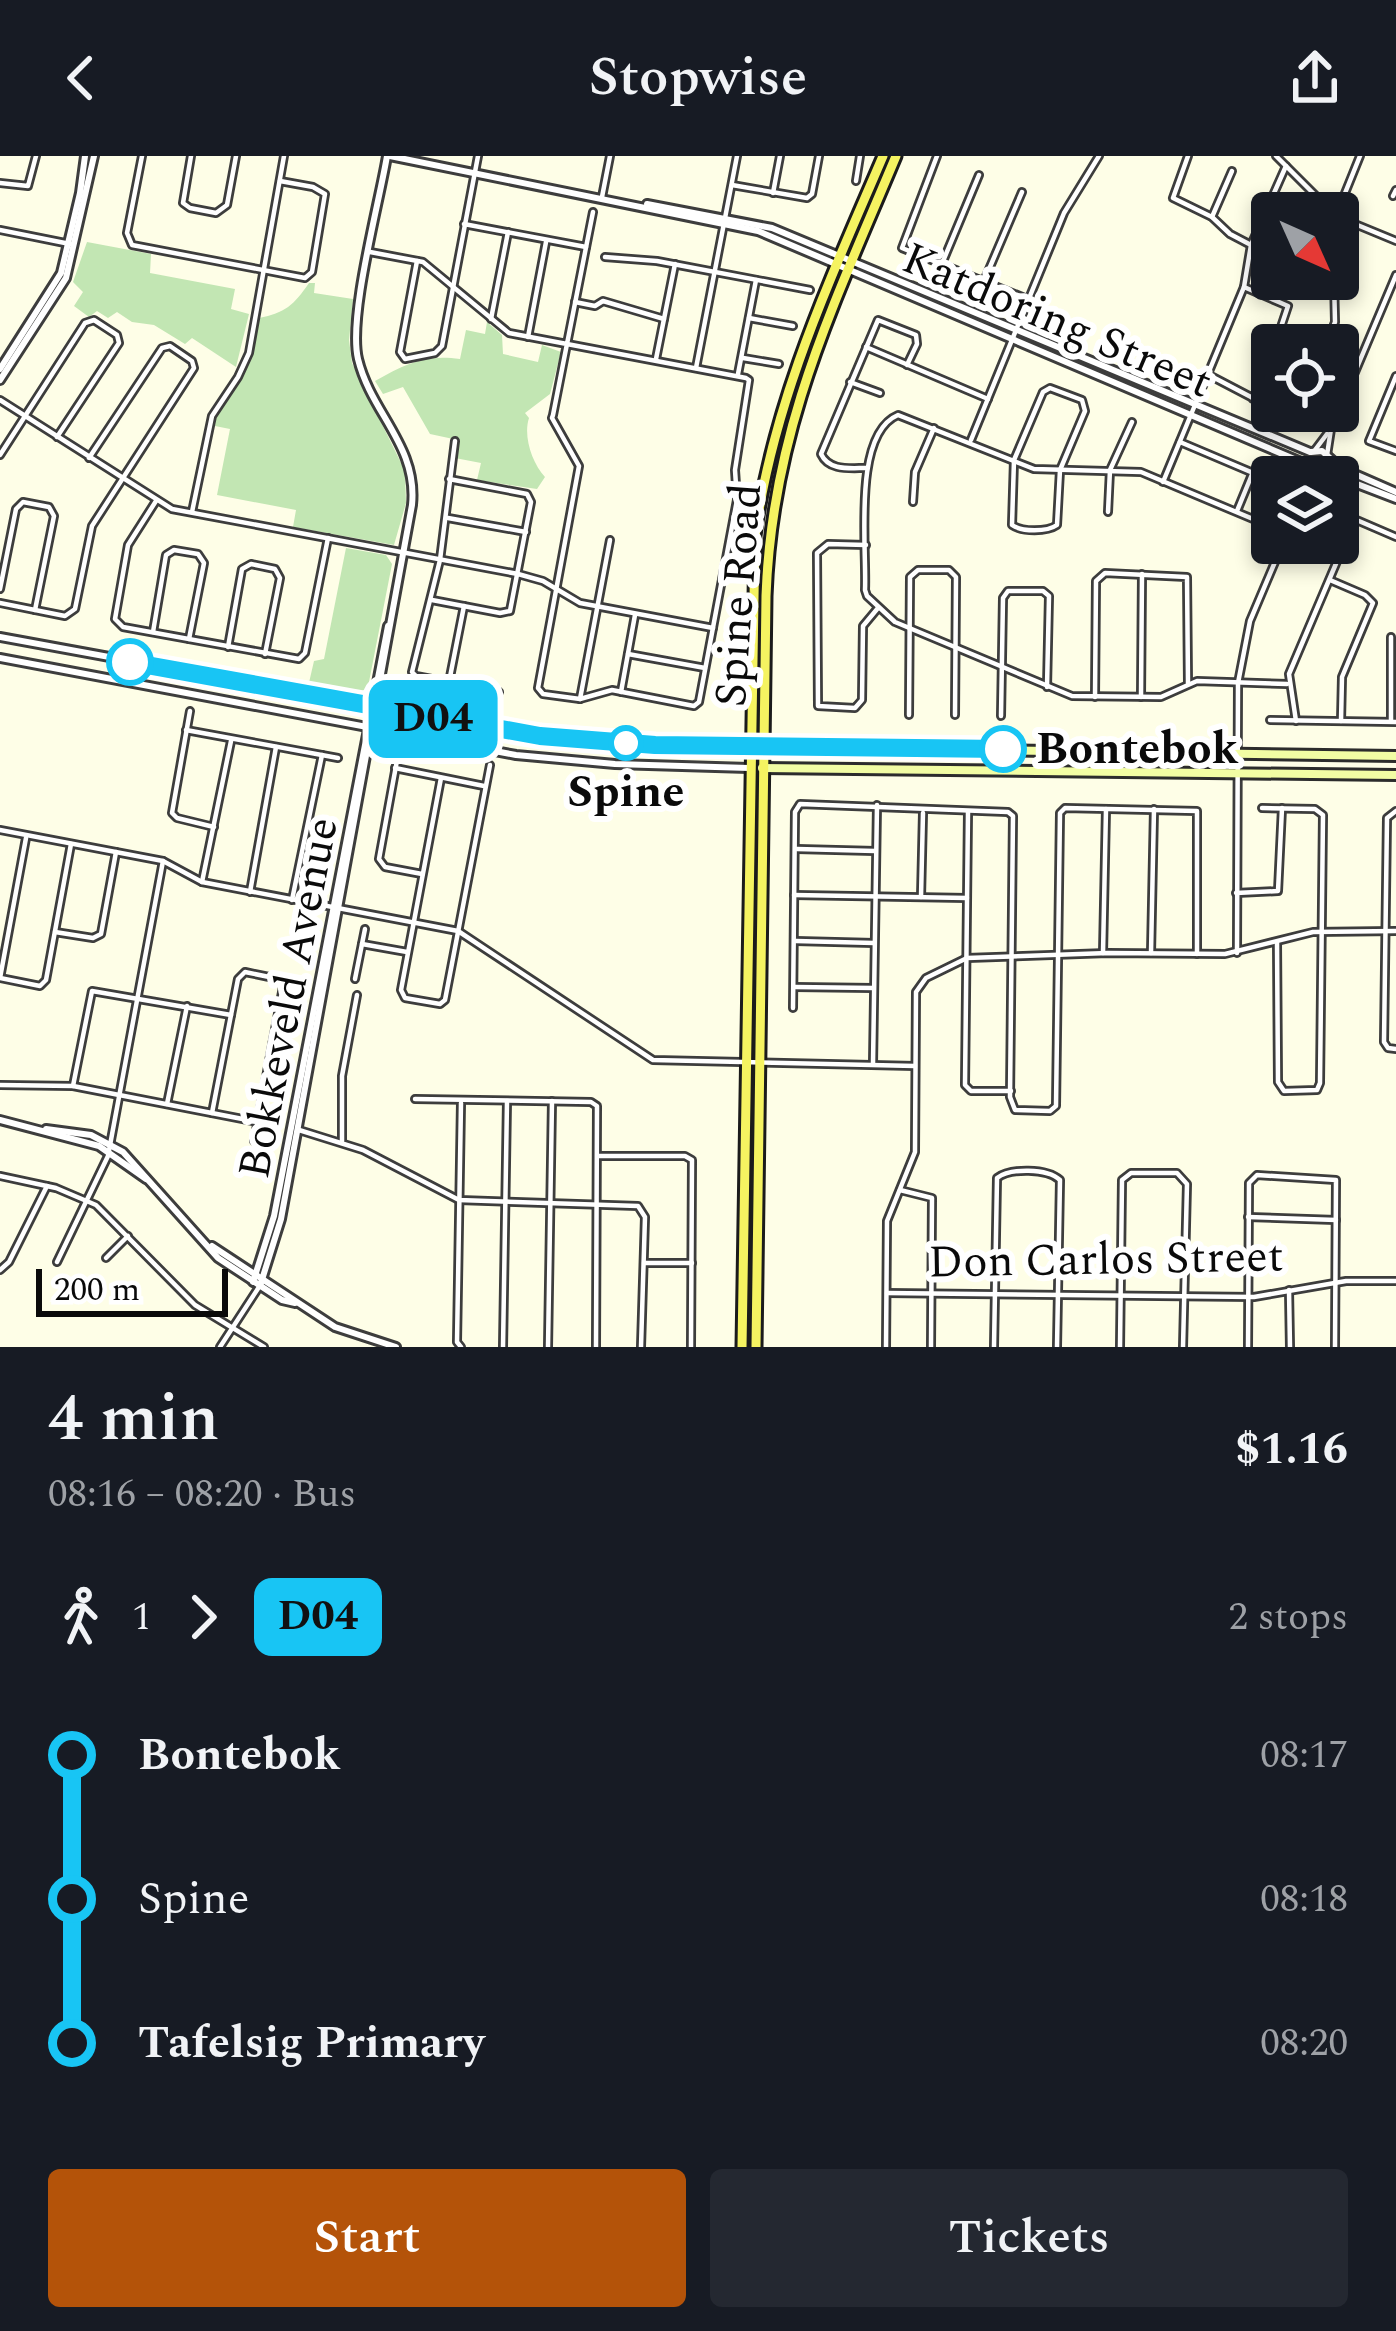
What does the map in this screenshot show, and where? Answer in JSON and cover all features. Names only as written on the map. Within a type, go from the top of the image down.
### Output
[{"type":"main road","name":"Spine Road","points":[[756,1347],[766,596],[772,509],[800,391],[883,156]]},
{"type":"main road","name":"Spine Road","points":[[742,1347],[748,768],[759,506],[786,394],[896,156]]},
{"type":"main road","points":[[750,747],[1396,756]]},
{"type":"main road","points":[[748,768],[1396,775]]},
{"type":"street","points":[[0,183],[28,186],[36,156]]},
{"type":"street","points":[[0,369],[56,283],[72,244],[85,156]]},
{"type":"street","points":[[0,380],[59,290],[94,156]]},
{"type":"street","points":[[142,156],[127,233],[132,245],[309,276],[325,194],[280,181]]},
{"type":"street","points":[[190,156],[184,205],[218,213],[227,205],[236,156]]},
{"type":"street","points":[[191,513],[212,416],[246,363],[284,156]]},
{"type":"street","name":"Katdoring Street","points":[[388,156],[724,220],[844,262],[1193,410],[1325,456]]},
{"type":"street","name":"Bokkeveld Avenue","points":[[257,1283],[294,1129],[412,506],[413,475],[405,450],[362,370],[356,348],[356,323],[388,156]]},
{"type":"street","points":[[418,260],[400,352],[404,358],[441,348],[478,156]]},
{"type":"street","points":[[602,197],[610,156]]},
{"type":"street","points":[[695,368],[737,156]]},
{"type":"street","points":[[773,193],[780,156]]},
{"type":"street","points":[[732,185],[809,197],[819,156]]},
{"type":"street","points":[[856,181],[860,156]]},
{"type":"street","points":[[937,156],[901,244],[907,252],[1028,300]]},
{"type":"street","points":[[970,441],[1064,213],[1099,156]]},
{"type":"street","points":[[1163,482],[1244,287],[1251,245],[1212,217],[1173,199],[1188,156]]},
{"type":"street","points":[[1276,156],[1313,192]]},
{"type":"street","points":[[1345,192],[1360,156]]},
{"type":"street","points":[[1274,192],[1286,166]]},
{"type":"street","points":[[1212,217],[1232,171]]},
{"type":"street","points":[[941,266],[979,175]]},
{"type":"street","points":[[984,281],[1022,192]]},
{"type":"street","points":[[370,252],[418,260],[506,332],[528,337],[567,344],[738,376],[748,379],[751,384],[735,470],[737,500],[697,706],[607,690],[580,699],[539,692],[579,466],[553,421],[567,344],[575,302],[593,212]]},
{"type":"street","points":[[464,224],[586,247]]},
{"type":"street","points":[[1359,226],[1396,242]]},
{"type":"street","points":[[0,230],[72,244]]},
{"type":"street","points":[[491,320],[508,232]]},
{"type":"street","points":[[528,337],[547,240]]},
{"type":"street","points":[[605,257],[675,264],[810,290]]},
{"type":"street","points":[[656,361],[675,264]]},
{"type":"street","points":[[1359,363],[1396,275]]},
{"type":"street","points":[[738,376],[756,280]]},
{"type":"street","points":[[1244,287],[1289,308],[1283,324]]},
{"type":"street","points":[[575,302],[595,306],[603,302],[664,319]]},
{"type":"street","points":[[749,318],[794,326]]},
{"type":"street","points":[[0,455],[85,322],[94,320],[116,335],[118,343],[57,437]]},
{"type":"street","points":[[867,468],[842,468],[821,454],[874,325],[884,320],[916,335],[908,364]]},
{"type":"street","points":[[865,347],[988,399]]},
{"type":"street","points":[[0,603],[65,616],[75,609],[92,526],[194,368],[192,362],[174,349],[162,348],[89,458]]},
{"type":"street","points":[[742,357],[779,364]]},
{"type":"street","points":[[1208,374],[1251,398]]},
{"type":"street","points":[[1396,376],[1369,440],[1396,452]]},
{"type":"street","points":[[850,382],[880,393]]},
{"type":"street","points":[[1052,388],[1086,405],[1060,470],[1055,527],[1017,528],[1012,524],[1014,460],[1043,392],[1052,388]]},
{"type":"street","points":[[0,400],[156,501],[191,513],[518,574],[574,600],[712,628]]},
{"type":"street","name":"Katdoring Street","points":[[1193,410],[1280,456]]},
{"type":"street","points":[[1251,519],[1132,470],[1034,469],[902,415],[888,420],[867,468],[866,590],[889,619],[1067,695],[1161,698],[1188,683],[1287,685]]},
{"type":"street","points":[[1108,512],[1110,470],[1132,422]]},
{"type":"street","points":[[913,502],[915,472],[934,427]]},
{"type":"street","points":[[1311,456],[1328,432]]},
{"type":"street","points":[[455,441],[440,560],[412,672],[499,692]]},
{"type":"street","points":[[1180,442],[1251,471]]},
{"type":"street","points":[[1236,513],[1251,477]]},
{"type":"street","name":"Katdoring Street","points":[[1359,477],[1396,495]]},
{"type":"street","points":[[431,600],[507,613],[531,502],[528,495],[449,479]]},
{"type":"street","name":"Katdoring Street","points":[[1359,485],[1396,495]]},
{"type":"street","points":[[156,501],[128,544],[116,619],[123,627],[296,659],[304,656],[328,538]]},
{"type":"street","points":[[0,589],[16,508],[23,502],[49,508],[54,516],[35,610]]},
{"type":"street","points":[[447,518],[526,532]]},
{"type":"street","points":[[1359,521],[1396,537]]},
{"type":"street","points":[[580,699],[610,540]]},
{"type":"street","points":[[866,545],[828,544],[817,553],[818,706],[854,708],[862,700],[864,622],[878,608]]},
{"type":"street","points":[[153,632],[168,553],[198,554],[204,562],[189,639]]},
{"type":"street","points":[[228,646],[242,569],[251,564],[275,569],[280,578],[265,654]]},
{"type":"street","points":[[1237,953],[1238,683],[1250,621],[1274,564]]},
{"type":"street","points":[[1296,721],[1287,685],[1335,564]]},
{"type":"street","points":[[909,715],[913,572],[949,570],[956,577],[955,715]]},
{"type":"street","points":[[1095,697],[1096,581],[1105,574],[1181,574],[1188,579],[1188,683]]},
{"type":"street","points":[[1141,698],[1142,574]]},
{"type":"street","points":[[1329,579],[1373,603],[1342,677],[1341,721]]},
{"type":"street","points":[[1001,716],[1004,594],[1012,589],[1043,591],[1049,597],[1047,687]]},
{"type":"street","points":[[449,682],[464,606]]},
{"type":"street","points":[[621,692],[635,613]]},
{"type":"street","points":[[0,637],[557,738],[750,747]]},
{"type":"street","points":[[1270,720],[1393,722],[1391,637]]},
{"type":"street","points":[[628,654],[705,668]]},
{"type":"street","points":[[0,658],[565,761],[748,768]]},
{"type":"street","points":[[190,712],[172,813],[214,826]]},
{"type":"street","points":[[186,730],[338,758]]},
{"type":"street","points":[[202,882],[232,738]]},
{"type":"street","points":[[250,892],[276,747]]},
{"type":"street","points":[[292,900],[322,755]]},
{"type":"street","points":[[398,755],[379,859],[385,867],[422,874]]},
{"type":"street","points":[[441,778],[402,995],[440,1004],[446,1000],[490,765]]},
{"type":"street","points":[[395,768],[485,786]]},
{"type":"street","points":[[793,1008],[795,808],[800,804],[1008,812],[1014,818],[1011,1105],[1016,1110],[1050,1111],[1056,1106],[1060,813],[1068,807],[1106,807],[1194,809],[1198,813],[1197,954]]},
{"type":"street","points":[[873,1064],[877,805]]},
{"type":"street","points":[[1103,953],[1106,807]]},
{"type":"street","points":[[1151,953],[1154,808]]},
{"type":"street","points":[[1262,808],[1320,810],[1323,815],[1317,1090],[1280,1088],[1277,943]]},
{"type":"street","points":[[1235,893],[1278,892],[1282,808]]},
{"type":"street","points":[[921,897],[923,811]]},
{"type":"street","points":[[1396,811],[1387,818],[1384,1042],[1396,1049]]},
{"type":"street","points":[[968,812],[965,1085],[971,1090],[1011,1091]]},
{"type":"street","points":[[0,830],[163,861],[202,882],[458,931],[648,1058],[915,1066]]},
{"type":"street","points":[[27,836],[0,978],[44,984],[71,844]]},
{"type":"street","points":[[795,849],[875,851]]},
{"type":"street","points":[[55,932],[93,938],[101,934],[116,852]]},
{"type":"street","points":[[57,1262],[110,1147],[163,861]]},
{"type":"street","points":[[794,895],[967,898]]},
{"type":"street","points":[[355,979],[365,929]]},
{"type":"street","points":[[886,1347],[887,1221],[915,1152],[917,988],[926,978],[967,958],[1237,953],[1322,931],[1396,931]]},
{"type":"street","points":[[794,941],[874,943]]},
{"type":"street","points":[[362,944],[407,952]]},
{"type":"street","points":[[212,1113],[240,975],[245,972],[282,982],[254,1141]]},
{"type":"street","points":[[793,987],[873,988]]},
{"type":"street","points":[[73,1086],[92,991],[231,1015]]},
{"type":"street","points":[[342,1141],[343,1067],[357,995]]},
{"type":"street","points":[[167,1104],[187,1006]]},
{"type":"street","points":[[0,1085],[73,1086],[258,1122]]},
{"type":"street","points":[[415,1099],[596,1104],[596,1347]]},
{"type":"street","points":[[460,1346],[461,1100]]},
{"type":"street","points":[[503,1347],[507,1100]]},
{"type":"street","points":[[548,1347],[552,1101]]},
{"type":"street","points":[[0,1120],[91,1135],[137,1165],[211,1246],[257,1283],[335,1327],[396,1347]]},
{"type":"street","points":[[294,1129],[342,1141],[459,1200],[634,1205],[642,1210],[641,1347]]},
{"type":"street","points":[[597,1156],[686,1156],[692,1160],[691,1347]]},
{"type":"street","points":[[994,1347],[997,1178],[1005,1172],[1052,1173],[1060,1180],[1058,1347]]},
{"type":"street","points":[[1120,1347],[1122,1180],[1131,1173],[1177,1173],[1186,1184],[1183,1347]]},
{"type":"street","points":[[0,1176],[89,1201],[196,1305],[264,1347]]},
{"type":"street","points":[[1248,1347],[1248,1217],[1253,1176],[1336,1180],[1335,1347]]},
{"type":"street","points":[[0,1270],[9,1262],[47,1186]]},
{"type":"street","points":[[900,1190],[932,1198],[931,1347]]},
{"type":"street","points":[[1248,1217],[1336,1220]]},
{"type":"street","points":[[106,1258],[128,1236]]},
{"type":"street","points":[[644,1262],[692,1263]]},
{"type":"street","name":"Don Carlos Street","points":[[887,1293],[1249,1297],[1335,1282],[1396,1281]]},
{"type":"street","points":[[220,1347],[257,1283]]},
{"type":"street","points":[[1289,1289],[1290,1347]]},
{"type":"green space","points":[[87,242],[151,254],[150,273],[235,289],[231,309],[249,314],[236,367],[192,338],[185,344],[154,325],[132,322],[117,312],[108,318],[97,311],[89,317],[74,306],[83,292],[73,282]]},
{"type":"green space","points":[[309,283],[315,283],[314,293],[353,299],[352,363],[405,471],[406,503],[394,545],[293,527],[296,510],[217,495],[230,429],[215,426],[216,417],[249,362],[259,318],[288,307]]},
{"type":"green space","points":[[487,322],[502,335],[503,354],[538,362],[542,345],[561,352],[550,394],[525,413],[530,449],[545,477],[537,489],[477,480],[481,463],[455,458],[458,440],[430,434],[403,387],[383,394],[375,381],[417,361],[460,359],[466,330],[485,334]]},
{"type":"green space","points":[[346,548],[386,555],[392,564],[368,687],[355,696],[308,687],[314,661],[324,659]]},
{"type":"bus line","name":"D04","points":[[130,662],[540,736],[655,745],[1003,749]]},
{"type":"place","name":"Spine","points":[[626,743]]},
{"type":"place","name":"Bontebok","points":[[1003,749]]}]
